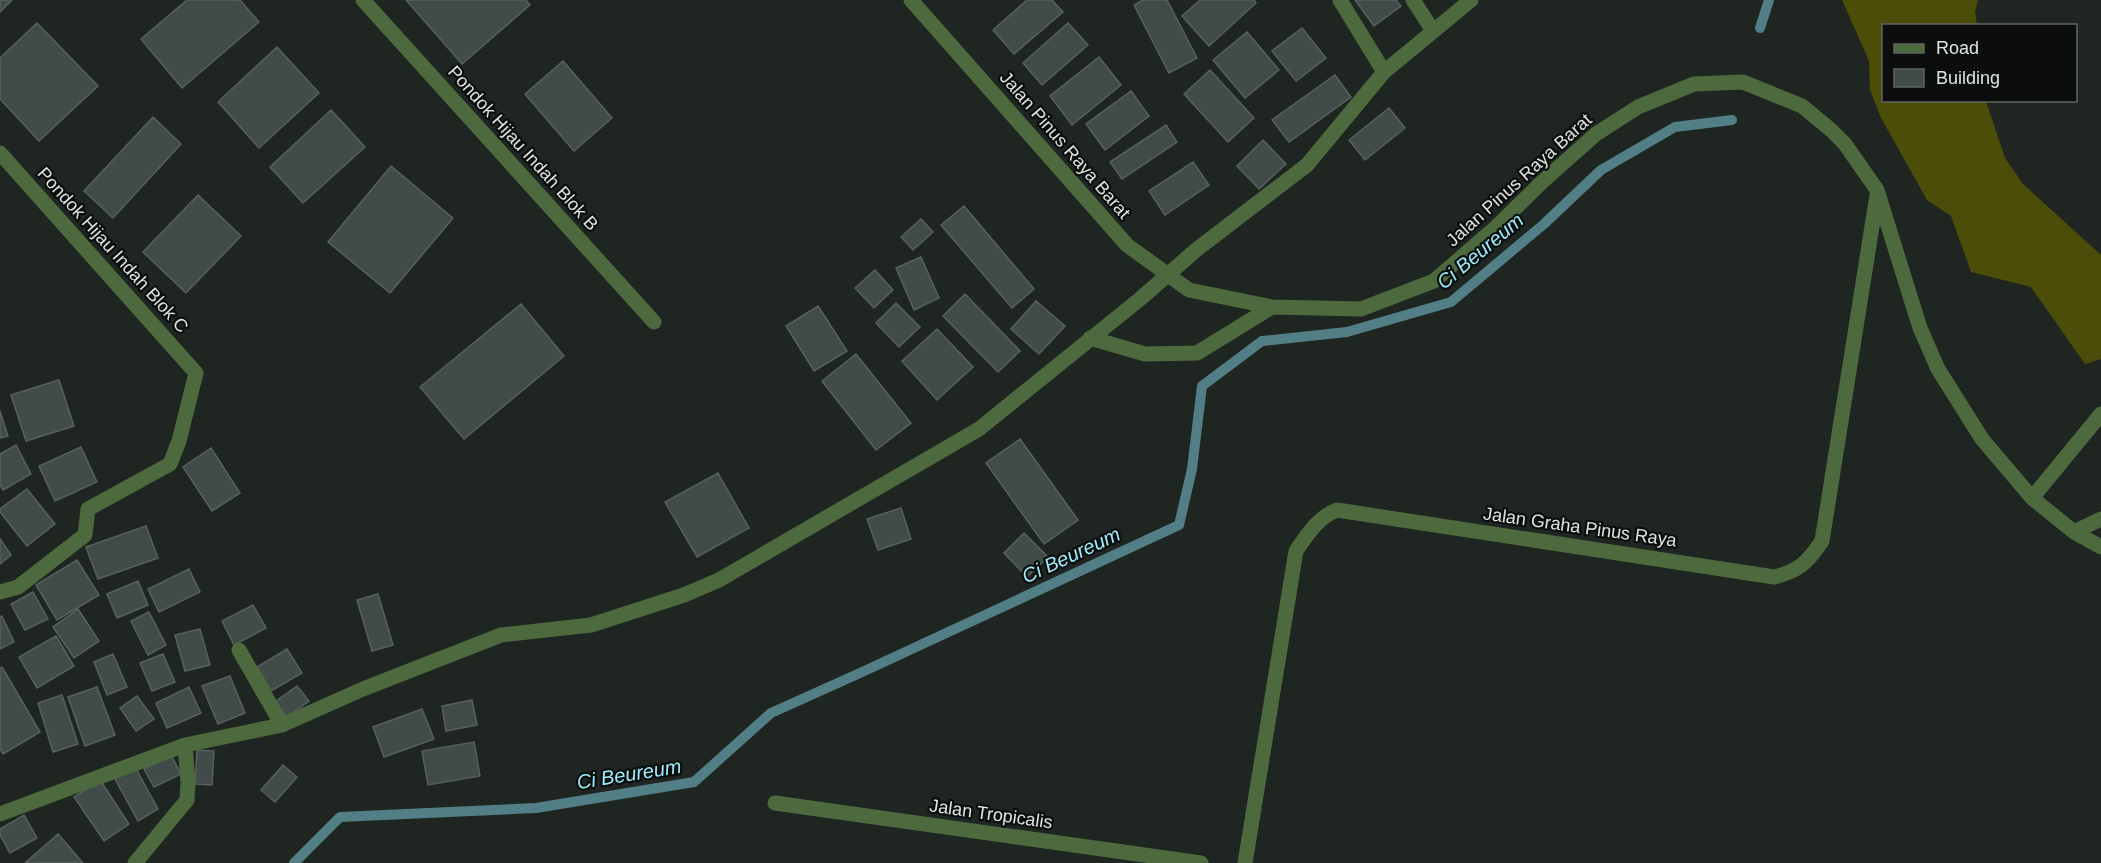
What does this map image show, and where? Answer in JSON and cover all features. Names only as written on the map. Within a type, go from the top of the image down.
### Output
[{"type":"street","name":"Pondok Hijau Indah Blok B","points":[[363,0],[654,322]]},
{"type":"street","name":"Jalan Pinus Raya Barat","points":[[911,0],[1127,245],[1189,290],[1272,307],[1362,309],[1434,282],[1596,134],[1638,107],[1694,84],[1743,82],[1802,106],[1845,144],[1877,190],[1920,328],[1938,369],[1982,439],[2032,498],[2074,532],[2101,547]]},
{"type":"street","points":[[1340,0],[1384,72]]},
{"type":"street","points":[[1413,0],[1433,31]]},
{"type":"street","points":[[2,809],[185,745],[282,725],[363,688],[501,635],[591,625],[684,595],[719,580],[979,429],[1140,299],[1196,250],[1306,165],[1384,72],[1472,0]]},
{"type":"street","name":"Pondok Hijau Indah Blok C","points":[[0,153],[196,373],[179,441],[170,464],[88,509],[85,535],[18,587],[0,592]]},
{"type":"street","name":"Jalan Graha Pinus Raya","points":[[1245,863],[1296,551],[1306,536],[1329,513],[1337,510],[1774,577],[1792,573],[1811,558],[1822,541],[1877,190]]},
{"type":"street","points":[[1090,338],[1145,354],[1197,353],[1272,307]]},
{"type":"street","points":[[2032,498],[2101,414]]},
{"type":"street","points":[[2074,532],[2101,519]]},
{"type":"street","points":[[239,650],[282,725]]},
{"type":"street","points":[[135,863],[188,800],[185,745]]},
{"type":"street","name":"Jalan Tropicalis","points":[[775,803],[1201,863]]},
{"type":"shaded area","points":[[1842,0],[1978,0],[1975,12],[1977,24],[1882,24],[1882,102],[1986,102],[2005,158],[2023,184],[2101,255],[2101,359],[2085,364],[2031,287],[1971,272],[1951,216],[1927,200],[1881,118],[1870,90],[1869,61]]},
{"type":"building","points":[[0,0],[12,0],[0,12]]},
{"type":"building","points":[[187,0],[240,0],[259,22],[182,88],[141,39]]},
{"type":"building","points":[[406,0],[526,0],[530,5],[462,64]]},
{"type":"building","points":[[1027,0],[1052,0],[1063,12],[1014,54],[993,30]]},
{"type":"building","points":[[1143,0],[1167,0],[1197,58],[1169,73],[1134,5]]},
{"type":"building","points":[[1200,0],[1254,0],[1256,3],[1209,46],[1182,16]]},
{"type":"building","points":[[1355,0],[1396,0],[1401,6],[1374,26]]},
{"type":"building","points":[[37,23],[98,86],[39,141],[0,99],[0,58]]},
{"type":"building","points":[[1068,23],[1088,45],[1042,85],[1023,63]]},
{"type":"building","points":[[1302,28],[1326,58],[1296,81],[1272,51]]},
{"type":"building","points":[[1247,32],[1279,70],[1245,98],[1213,60]]},
{"type":"building","points":[[277,47],[319,93],[259,148],[218,102]]},
{"type":"building","points":[[1099,57],[1121,85],[1072,125],[1050,96]]},
{"type":"building","points":[[563,61],[612,118],[574,151],[525,94]]},
{"type":"building","points":[[1210,70],[1254,118],[1228,142],[1184,94]]},
{"type":"building","points":[[1335,75],[1351,97],[1289,142],[1272,120]]},
{"type":"building","points":[[1131,91],[1149,116],[1105,150],[1086,124]]},
{"type":"building","points":[[1389,108],[1405,128],[1365,160],[1349,140]]},
{"type":"building","points":[[331,110],[365,147],[303,203],[270,167]]},
{"type":"building","points":[[153,117],[181,144],[113,218],[84,191]]},
{"type":"building","points":[[1166,125],[1177,142],[1122,179],[1110,162]]},
{"type":"building","points":[[1263,140],[1286,164],[1259,189],[1237,166]]},
{"type":"building","points":[[1193,162],[1209,185],[1165,215],[1149,191]]},
{"type":"building","points":[[391,166],[453,218],[390,293],[328,242]]},
{"type":"building","points":[[198,195],[241,236],[186,293],[143,252]]},
{"type":"building","points":[[964,206],[1034,289],[1012,308],[941,225]]},
{"type":"building","points":[[921,219],[933,232],[913,250],[901,237]]},
{"type":"building","points":[[921,257],[939,298],[914,310],[896,268]]},
{"type":"building","points":[[875,270],[893,290],[874,308],[855,288]]},
{"type":"building","points":[[965,294],[1020,351],[998,372],[943,316]]},
{"type":"building","points":[[1036,301],[1065,326],[1039,354],[1011,329]]},
{"type":"building","points":[[896,303],[920,327],[899,347],[876,323]]},
{"type":"building","points":[[521,304],[564,356],[464,439],[420,387]]},
{"type":"building","points":[[818,306],[847,351],[814,371],[786,326]]},
{"type":"building","points":[[937,329],[973,367],[937,400],[902,361]]},
{"type":"building","points":[[856,354],[911,423],[876,450],[822,381]]},
{"type":"building","points":[[59,380],[74,426],[26,441],[11,395]]},
{"type":"building","points":[[0,411],[8,436],[0,438]]},
{"type":"building","points":[[1020,439],[1078,520],[1044,544],[986,463]]},
{"type":"building","points":[[16,445],[31,474],[3,490],[0,485],[0,454]]},
{"type":"building","points":[[81,447],[97,482],[55,501],[39,466]]},
{"type":"building","points":[[211,448],[240,493],[212,511],[183,467]]},
{"type":"building","points":[[718,473],[749,528],[697,557],[665,502]]},
{"type":"building","points":[[27,489],[55,524],[27,546],[0,509]]},
{"type":"building","points":[[901,508],[911,539],[878,550],[867,519]]},
{"type":"building","points":[[146,526],[158,558],[98,579],[86,547]]},
{"type":"building","points":[[1024,533],[1048,557],[1027,577],[1004,553]]},
{"type":"building","points":[[0,539],[11,555],[0,564]]},
{"type":"building","points":[[77,560],[99,595],[57,620],[36,585]]},
{"type":"building","points":[[189,569],[200,592],[159,612],[148,589]]},
{"type":"building","points":[[138,581],[148,605],[117,618],[107,594]]},
{"type":"building","points":[[33,592],[48,619],[25,630],[11,604]]},
{"type":"building","points":[[378,594],[393,645],[372,651],[357,600]]},
{"type":"building","points":[[253,605],[266,628],[234,645],[222,621]]},
{"type":"building","points":[[78,609],[99,641],[74,658],[53,627]]},
{"type":"building","points":[[149,612],[166,645],[148,655],[131,621]]},
{"type":"building","points":[[2,616],[14,642],[0,649],[0,617]]},
{"type":"building","points":[[200,629],[210,665],[185,671],[175,635]]},
{"type":"building","points":[[56,636],[74,666],[37,688],[19,657]]},
{"type":"building","points":[[287,649],[302,673],[271,691],[257,667]]},
{"type":"building","points":[[113,654],[127,687],[107,695],[94,662]]},
{"type":"building","points":[[163,654],[175,682],[152,691],[140,663]]},
{"type":"building","points":[[2,667],[40,732],[3,754],[0,749],[0,668]]},
{"type":"building","points":[[230,676],[245,713],[218,724],[202,686]]},
{"type":"building","points":[[297,686],[309,701],[287,717],[275,702]]},
{"type":"building","points":[[97,687],[115,735],[85,746],[68,697]]},
{"type":"building","points":[[189,687],[201,713],[167,728],[156,703]]},
{"type":"building","points":[[62,695],[78,744],[53,752],[38,703]]},
{"type":"building","points":[[137,696],[154,719],[136,731],[120,708]]},
{"type":"building","points":[[472,700],[477,725],[446,731],[442,706]]},
{"type":"building","points":[[422,709],[434,739],[384,757],[373,727]]},
{"type":"building","points":[[474,742],[480,776],[428,785],[422,751]]},
{"type":"building","points":[[197,750],[214,751],[212,785],[195,784]]},
{"type":"building","points":[[171,755],[181,774],[154,787],[144,769]]},
{"type":"building","points":[[283,765],[297,777],[275,802],[261,790]]},
{"type":"building","points":[[135,767],[158,809],[138,821],[115,779]]},
{"type":"building","points":[[100,780],[129,824],[104,841],[74,797]]},
{"type":"building","points":[[24,815],[37,838],[10,853],[0,835],[0,829]]},
{"type":"building","points":[[58,834],[83,863],[25,863]]},
{"type":"waterway","points":[[1760,28],[1769,0]]},
{"type":"waterway","name":"Ci Beureum","points":[[294,863],[340,817],[536,808],[694,782],[771,713],[1179,525],[1192,469],[1202,386],[1262,341],[1347,332],[1451,302],[1544,224],[1601,170],[1675,127],[1732,120]]}]
